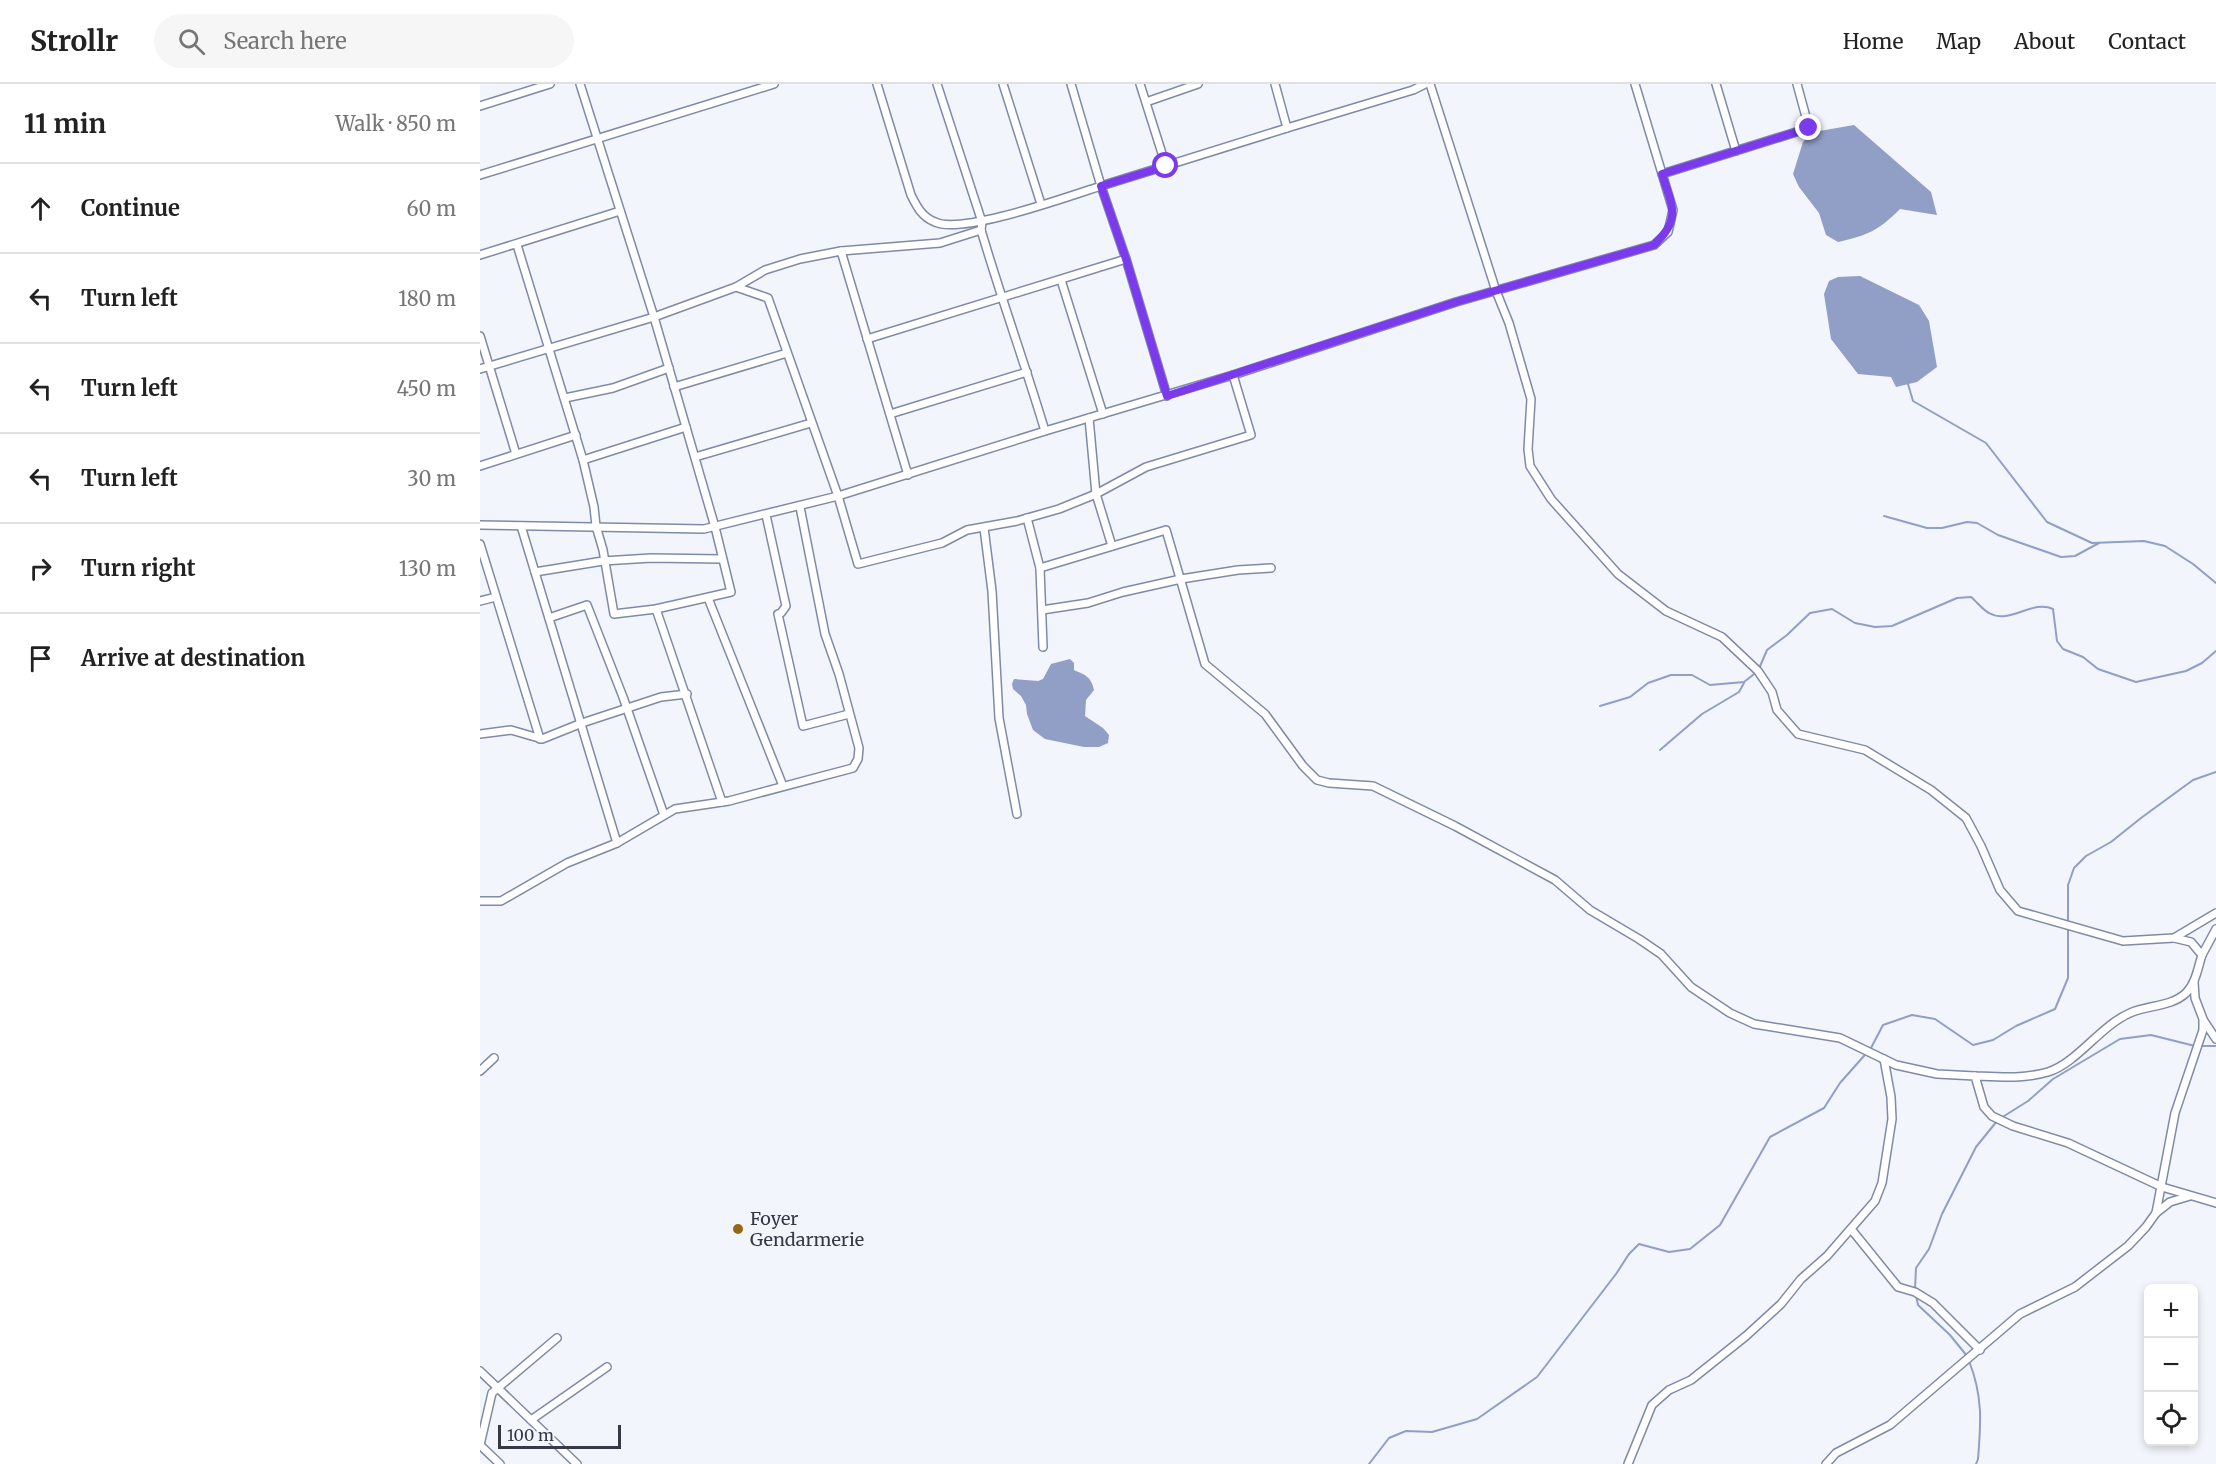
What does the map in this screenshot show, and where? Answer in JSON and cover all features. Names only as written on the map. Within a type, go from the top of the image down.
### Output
[{"type":"street","points":[[480,106],[550,84]]},
{"type":"street","points":[[517,244],[583,460],[614,614],[656,609],[731,592],[715,527],[654,317],[580,84]]},
{"type":"street","points":[[480,175],[774,84]]},
{"type":"street","points":[[877,84],[911,195],[919,212],[936,223],[957,226],[982,222],[1101,186],[1413,90],[1425,84]]},
{"type":"street","points":[[937,84],[982,222],[981,230],[1002,299],[1046,431]]},
{"type":"street","points":[[1003,84],[1041,204]]},
{"type":"street","points":[[1071,84],[1167,396]]},
{"type":"street","points":[[1140,84],[1166,166]]},
{"type":"street","points":[[1146,102],[1198,84]]},
{"type":"street","points":[[1275,84],[1287,128]]},
{"type":"street","points":[[1430,84],[1496,291],[1509,323],[1531,399],[1528,449],[1530,466],[1551,499],[1618,574],[1665,610],[1722,637],[1760,674],[1772,692],[1777,710],[1797,734],[1865,750],[1931,790],[1966,818],[2000,890],[2018,911],[2042,920],[2068,924],[2123,940],[2174,938],[2191,942],[2202,955]]},
{"type":"street","points":[[480,525],[679,529],[715,527],[800,507],[1167,396],[1496,291],[1654,245],[1668,232],[1673,210],[1635,84]]},
{"type":"street","points":[[1716,84],[1736,152]]},
{"type":"street","points":[[1662,174],[1809,128],[1797,84]]},
{"type":"street","points":[[480,255],[620,211]]},
{"type":"street","points":[[480,369],[654,317],[736,287],[765,270],[800,259],[841,251],[940,243],[981,230]]},
{"type":"street","points":[[841,251],[908,475]]},
{"type":"street","points":[[867,339],[1126,259]]},
{"type":"street","points":[[1061,280],[1103,414]]},
{"type":"street","points":[[736,287],[768,298],[838,496],[858,564],[942,543],[967,530],[984,528],[1059,509],[1096,494],[1146,467],[1251,435],[1233,375]]},
{"type":"street","points":[[480,336],[516,454]]},
{"type":"street","points":[[674,387],[787,353]]},
{"type":"street","points":[[565,398],[613,388],[669,368]]},
{"type":"street","points":[[890,414],[1028,372]]},
{"type":"street","points":[[1089,418],[1096,494],[1112,546]]},
{"type":"street","points":[[695,457],[811,423]]},
{"type":"street","points":[[583,460],[686,427]]},
{"type":"street","points":[[480,466],[576,435]]},
{"type":"street","points":[[480,901],[501,901],[574,860],[617,843],[664,815],[684,807],[722,802],[853,768],[858,759],[859,748],[839,674],[825,634],[800,507]]},
{"type":"street","points":[[766,515],[785,601],[784,610],[778,614],[803,726],[849,714]]},
{"type":"street","points":[[1027,518],[1040,568],[1043,647]]},
{"type":"street","points":[[521,526],[617,843]]},
{"type":"street","points":[[984,528],[992,591],[999,718],[1017,814]]},
{"type":"street","points":[[1040,568],[1166,530],[1205,664],[1265,714],[1303,766],[1317,780],[1373,786],[1455,826],[1555,880],[1590,910],[1661,954],[1691,987],[1730,1013],[1754,1024],[1840,1038],[1896,1065],[1937,1074],[2023,1077],[2051,1071],[2069,1060],[2115,1022],[2131,1013],[2169,1003],[2186,993],[2194,982],[2202,955],[2216,929]]},
{"type":"street","points":[[480,544],[540,739]]},
{"type":"street","points":[[535,572],[603,561],[651,558],[722,559]]},
{"type":"street","points":[[1042,610],[1088,603],[1123,592],[1181,579],[1238,570],[1271,568]]},
{"type":"street","points":[[480,601],[496,597]]},
{"type":"street","points":[[708,598],[783,786]]},
{"type":"street","points":[[549,618],[587,605],[627,707],[664,815]]},
{"type":"street","points":[[656,609],[687,694],[722,802]]},
{"type":"street","points":[[480,734],[511,730],[540,739],[627,707],[661,697],[687,694]]},
{"type":"street","points":[[2174,938],[2216,913]]},
{"type":"street","points":[[2194,982],[2195,998],[2203,1019],[2216,1039]]},
{"type":"street","points":[[2156,1213],[2175,1113],[2203,1030],[2203,1019]]},
{"type":"street","points":[[480,1071],[494,1058]]},
{"type":"street","points":[[1628,1464],[1652,1405],[1669,1390],[1691,1380],[1746,1336],[1781,1304],[1801,1279],[1827,1256],[1875,1201],[1882,1183],[1892,1119],[1891,1097],[1884,1059]]},
{"type":"street","points":[[1975,1076],[1984,1107],[1992,1116],[2013,1126],[2068,1143],[2162,1187],[2216,1203]]},
{"type":"street","points":[[1826,1464],[1836,1453],[1890,1425],[2020,1314],[2075,1287],[2105,1265],[2134,1239],[2156,1213],[2170,1202],[2190,1196]]},
{"type":"street","points":[[1851,1229],[1898,1287],[1915,1292],[1933,1303],[1980,1350]]},
{"type":"street","points":[[500,1464],[480,1445],[492,1393],[557,1338]]},
{"type":"street","points":[[531,1420],[607,1367]]},
{"type":"street","points":[[480,1371],[577,1464]]},
{"type":"water","points":[[1854,125],[1931,192],[1937,215],[1900,209],[1879,227],[1857,237],[1838,242],[1826,235],[1819,213],[1799,187],[1793,174],[1803,142],[1814,132]]},
{"type":"water","points":[[1860,276],[1919,305],[1929,321],[1937,367],[1917,382],[1896,387],[1891,377],[1858,374],[1831,339],[1824,294],[1829,281],[1838,277]]},
{"type":"water","points":[[1070,659],[1074,663],[1074,670],[1087,677],[1093,685],[1094,690],[1086,700],[1085,716],[1109,735],[1108,743],[1099,747],[1084,747],[1045,739],[1033,730],[1026,705],[1013,689],[1014,679],[1038,681],[1043,679],[1051,664]]},
{"type":"waterway","points":[[1908,384],[1913,401],[1986,443],[2047,522],[2092,543],[2144,541],[2165,546],[2193,564],[2216,583]]},
{"type":"waterway","points":[[1884,516],[1927,528],[1942,528],[1967,522],[1977,523],[1998,535],[2061,557],[2075,556],[2099,543]]},
{"type":"waterway","points":[[1600,706],[1630,697],[1648,683],[1671,675],[1692,675],[1710,685],[1744,682],[1758,671],[1767,650],[1810,613],[1832,609],[1855,623],[1875,627],[1892,626],[1957,598],[1971,597],[1987,612],[1997,616],[2045,607],[2053,609],[2057,641],[2063,649],[2083,657],[2098,669],[2136,682],[2186,671],[2202,663],[2216,651]]},
{"type":"waterway","points":[[1660,750],[1702,714],[1739,692],[1744,683]]},
{"type":"waterway","points":[[1369,1464],[1389,1438],[1406,1431],[1432,1432],[1477,1419],[1537,1377],[1629,1254],[1639,1244],[1669,1252],[1690,1249],[1720,1225],[1770,1137],[1824,1108],[1840,1083],[1871,1048],[1883,1025],[1912,1015],[1935,1019],[1973,1045],[1993,1040],[2016,1026],[2055,1009],[2068,978],[2068,885],[2074,868],[2086,856],[2111,842],[2193,780],[2216,772]]},
{"type":"waterway","points":[[2001,1118],[2028,1101],[2053,1079],[2120,1039],[2151,1035],[2195,1046]]},
{"type":"waterway","points":[[2200,1046],[2216,1046]]},
{"type":"waterway","points":[[1915,1289],[1916,1268],[1929,1249],[1942,1214],[1976,1147],[1997,1121]]},
{"type":"waterway","points":[[1916,1295],[1918,1305],[1950,1335],[1967,1356]]},
{"type":"waterway","points":[[1969,1361],[1977,1386],[1980,1410],[1976,1464]]},
{"type":"place","name":"Foyer Gendarmerie","points":[[738,1229]]},
{"type":"route","points":[[1166,166],[1101,186],[1126,259],[1167,396],[1456,302],[1654,245],[1668,232],[1673,210],[1662,174],[1809,128]]}]
